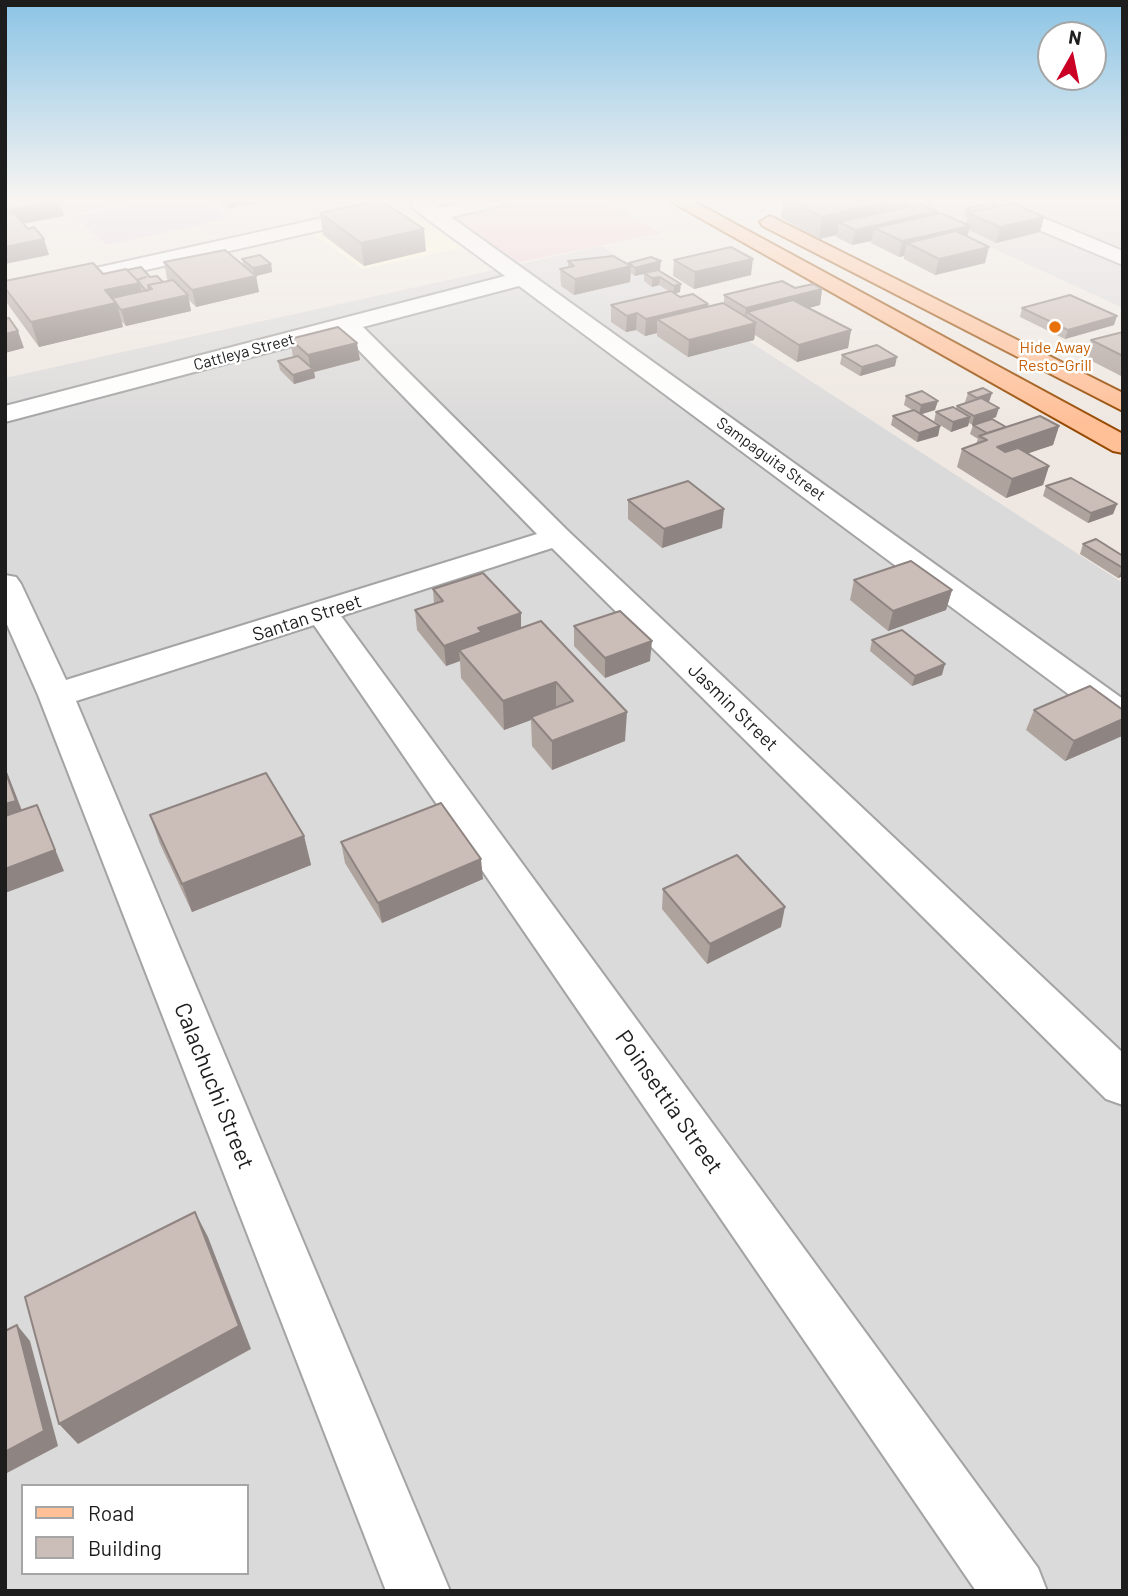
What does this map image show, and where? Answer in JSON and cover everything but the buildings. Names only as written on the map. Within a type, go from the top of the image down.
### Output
[{"type":"main road","points":[[815,275],[1123,445]]},
{"type":"main road","points":[[874,275],[1123,403]]},
{"type":"street","points":[[5,295],[97,275]]},
{"type":"street","name":"Sampaguita Street","points":[[521,275],[1123,717]]},
{"type":"street","name":"Cattleya Street","points":[[5,414],[524,278]]},
{"type":"street","name":"Jasmin Street","points":[[348,325],[557,537],[1123,1084]]},
{"type":"street","name":"Santan Street","points":[[57,695],[557,537]]},
{"type":"street","name":"Calachuchi Street","points":[[5,584],[57,695],[418,1591]]},
{"type":"street","name":"Poinsettia Street","points":[[322,613],[1015,1591]]},
{"type":"shaded area","points":[[469,275],[648,275],[1123,583],[1123,1591],[5,1591],[5,378]]},
{"type":"shaded area","points":[[1052,275],[1123,275],[1123,308]]},
{"type":"place","name":"Hide Away Resto-Grill","points":[[1055,327]]}]
